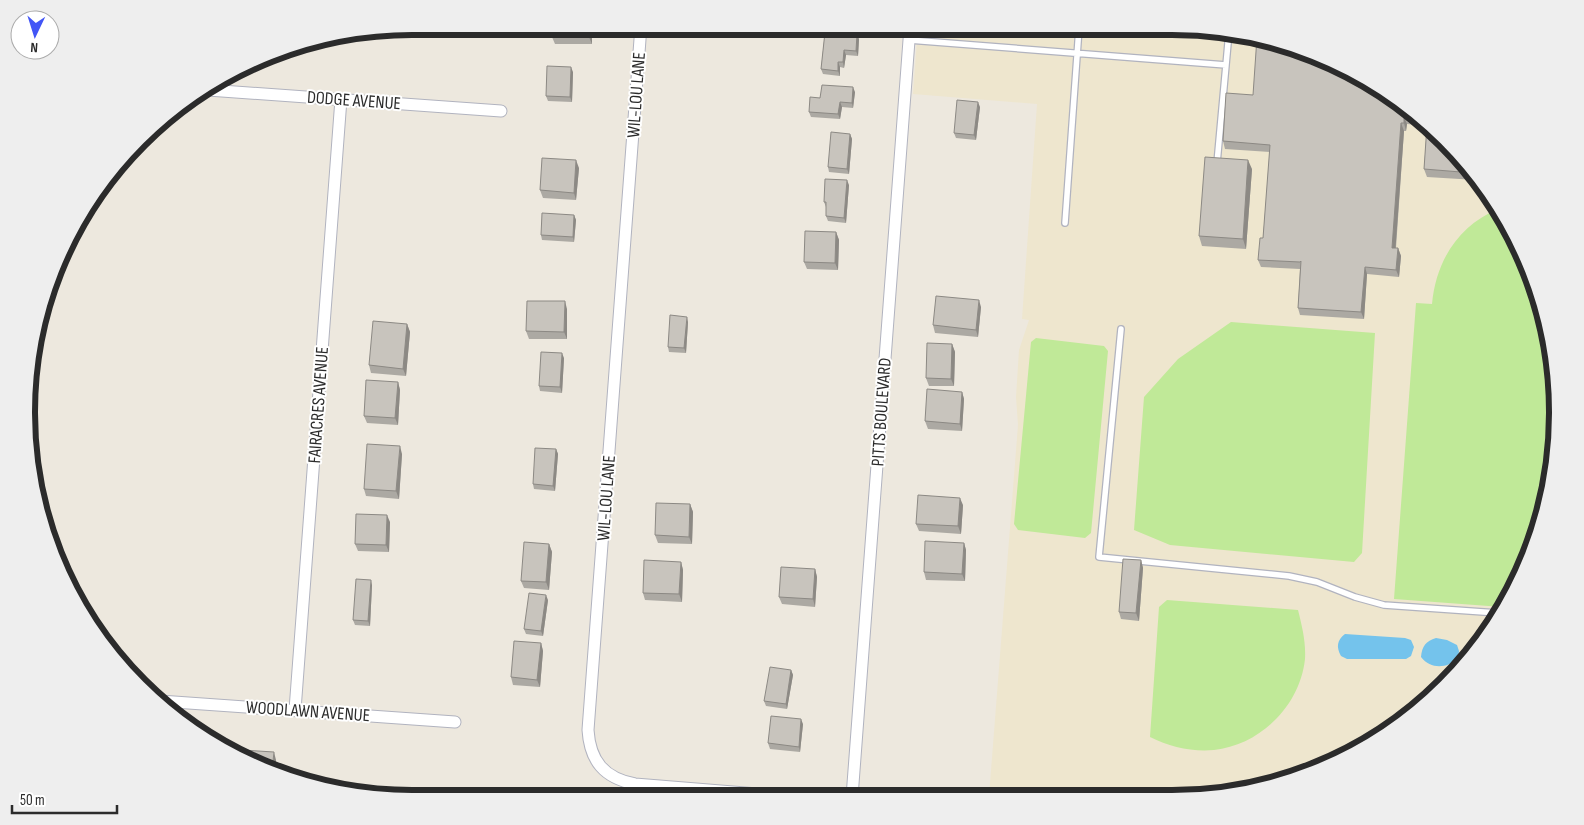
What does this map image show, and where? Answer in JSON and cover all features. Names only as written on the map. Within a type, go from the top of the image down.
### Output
[{"type":"street","name":"WIL-LOU LANE","points":[[640,35],[588,730],[589,743],[593,756],[600,767],[610,776],[622,782],[709,790]]},
{"type":"street","name":"PITTS BOULEVARD","points":[[852,790],[909,35]]},
{"type":"street","name":"DODGE AVENUE","points":[[217,91],[501,111]]},
{"type":"street","name":"FAIRACRES AVENUE","points":[[295,710],[341,100]]},
{"type":"street","name":"WOODLAWN AVENUE","points":[[171,702],[455,722]]},
{"type":"lane","points":[[1065,223],[1079,35]]},
{"type":"lane","points":[[1217,163],[1228,39]]},
{"type":"lane","points":[[909,40],[1226,65]]},
{"type":"lane","points":[[1121,329],[1099,557],[1289,576],[1317,582],[1356,597],[1384,604],[1491,612]]},
{"type":"shaded area","points":[[917,35],[1172,35],[1221,38],[1245,42],[1293,55],[1338,74],[1360,86],[1401,113],[1420,129],[1471,183],[1510,246],[1529,291],[1536,315],[1546,363],[1548,388],[1549,412],[1546,462],[1542,486],[1529,534],[1510,579],[1498,601],[1471,642],[1455,661],[1401,712],[1338,751],[1293,770],[1245,783],[1221,787],[1172,790],[989,790],[1018,425],[1016,397],[1019,350],[1029,320],[1022,319],[1037,104],[913,94]]},
{"type":"green space","points":[[1491,213],[1510,246],[1529,291],[1542,339],[1546,363],[1549,412],[1546,462],[1542,486],[1529,534],[1520,557],[1495,606],[1394,599],[1416,303],[1432,304],[1438,273],[1444,260],[1461,235]]},
{"type":"green space","points":[[1231,322],[1375,333],[1362,553],[1354,562],[1170,545],[1134,530],[1144,397],[1178,359]]},
{"type":"green space","points":[[1036,338],[1104,346],[1108,351],[1091,533],[1085,538],[1018,530],[1014,524],[1031,342]]},
{"type":"green space","points":[[1167,600],[1298,610],[1305,646],[1302,676],[1286,707],[1262,731],[1231,747],[1214,750],[1181,748],[1165,744],[1150,737],[1159,607]]},
{"type":"water","points":[[1345,634],[1405,638],[1411,640],[1414,647],[1411,656],[1406,659],[1347,659],[1341,656],[1338,650],[1339,641]]},
{"type":"water","points":[[1436,638],[1447,640],[1457,645],[1458,657],[1454,662],[1444,666],[1429,664],[1421,657],[1422,650],[1427,642]]},
{"type":"building","points":[[552,35],[589,35],[589,37],[552,37]]},
{"type":"building","points":[[825,35],[857,35],[856,51],[844,50],[843,62],[838,62],[838,71],[821,69]]},
{"type":"building","points":[[1256,45],[1293,55],[1338,74],[1381,99],[1406,117],[1404,117],[1404,123],[1401,123],[1392,248],[1398,248],[1396,270],[1365,267],[1361,312],[1298,308],[1301,261],[1258,260],[1260,238],[1263,238],[1270,145],[1223,141],[1226,93],[1253,95]]},
{"type":"building","points":[[547,66],[571,67],[570,97],[546,96]]},
{"type":"building","points":[[822,85],[853,87],[852,103],[840,102],[838,114],[809,112],[810,97],[820,98]]},
{"type":"building","points":[[957,100],[978,102],[974,135],[954,133]]},
{"type":"building","points":[[831,132],[850,134],[847,169],[828,167]]},
{"type":"building","points":[[1426,135],[1462,172],[1424,169]]},
{"type":"building","points":[[1205,157],[1248,160],[1243,239],[1199,236]]},
{"type":"building","points":[[542,158],[576,160],[574,193],[540,190]]},
{"type":"building","points":[[825,179],[847,180],[844,218],[826,216],[826,202],[824,202]]},
{"type":"building","points":[[542,213],[574,215],[573,237],[541,235]]},
{"type":"building","points":[[805,231],[836,232],[835,263],[804,262]]},
{"type":"building","points":[[936,296],[979,300],[976,330],[933,325]]},
{"type":"building","points":[[527,301],[565,301],[564,332],[526,331]]},
{"type":"building","points":[[670,315],[687,317],[684,348],[668,347]]},
{"type":"building","points":[[373,321],[407,324],[403,369],[369,365]]},
{"type":"building","points":[[927,343],[952,344],[951,379],[926,378]]},
{"type":"building","points":[[541,352],[562,353],[560,387],[539,386]]},
{"type":"building","points":[[366,380],[398,382],[395,418],[364,416]]},
{"type":"building","points":[[927,389],[962,392],[960,424],[925,421]]},
{"type":"building","points":[[367,444],[400,446],[396,491],[364,489]]},
{"type":"building","points":[[535,448],[556,449],[553,486],[533,484]]},
{"type":"building","points":[[918,495],[960,498],[958,526],[916,524]]},
{"type":"building","points":[[656,503],[690,504],[689,537],[655,535]]},
{"type":"building","points":[[356,514],[387,515],[386,545],[355,544]]},
{"type":"building","points":[[925,541],[964,543],[962,574],[924,572]]},
{"type":"building","points":[[524,542],[549,544],[546,582],[521,581]]},
{"type":"building","points":[[1123,559],[1141,560],[1136,613],[1119,612]]},
{"type":"building","points":[[644,560],[681,562],[679,594],[643,593]]},
{"type":"building","points":[[781,567],[815,569],[813,599],[779,597]]},
{"type":"building","points":[[356,579],[371,580],[368,621],[353,620]]},
{"type":"building","points":[[529,593],[546,595],[541,631],[524,629]]},
{"type":"building","points":[[514,641],[541,643],[537,680],[511,677]]},
{"type":"building","points":[[770,667],[791,670],[786,704],[764,701]]},
{"type":"building","points":[[771,716],[801,719],[799,747],[768,743]]},
{"type":"building","points":[[244,750],[274,752],[273,763]]}]
